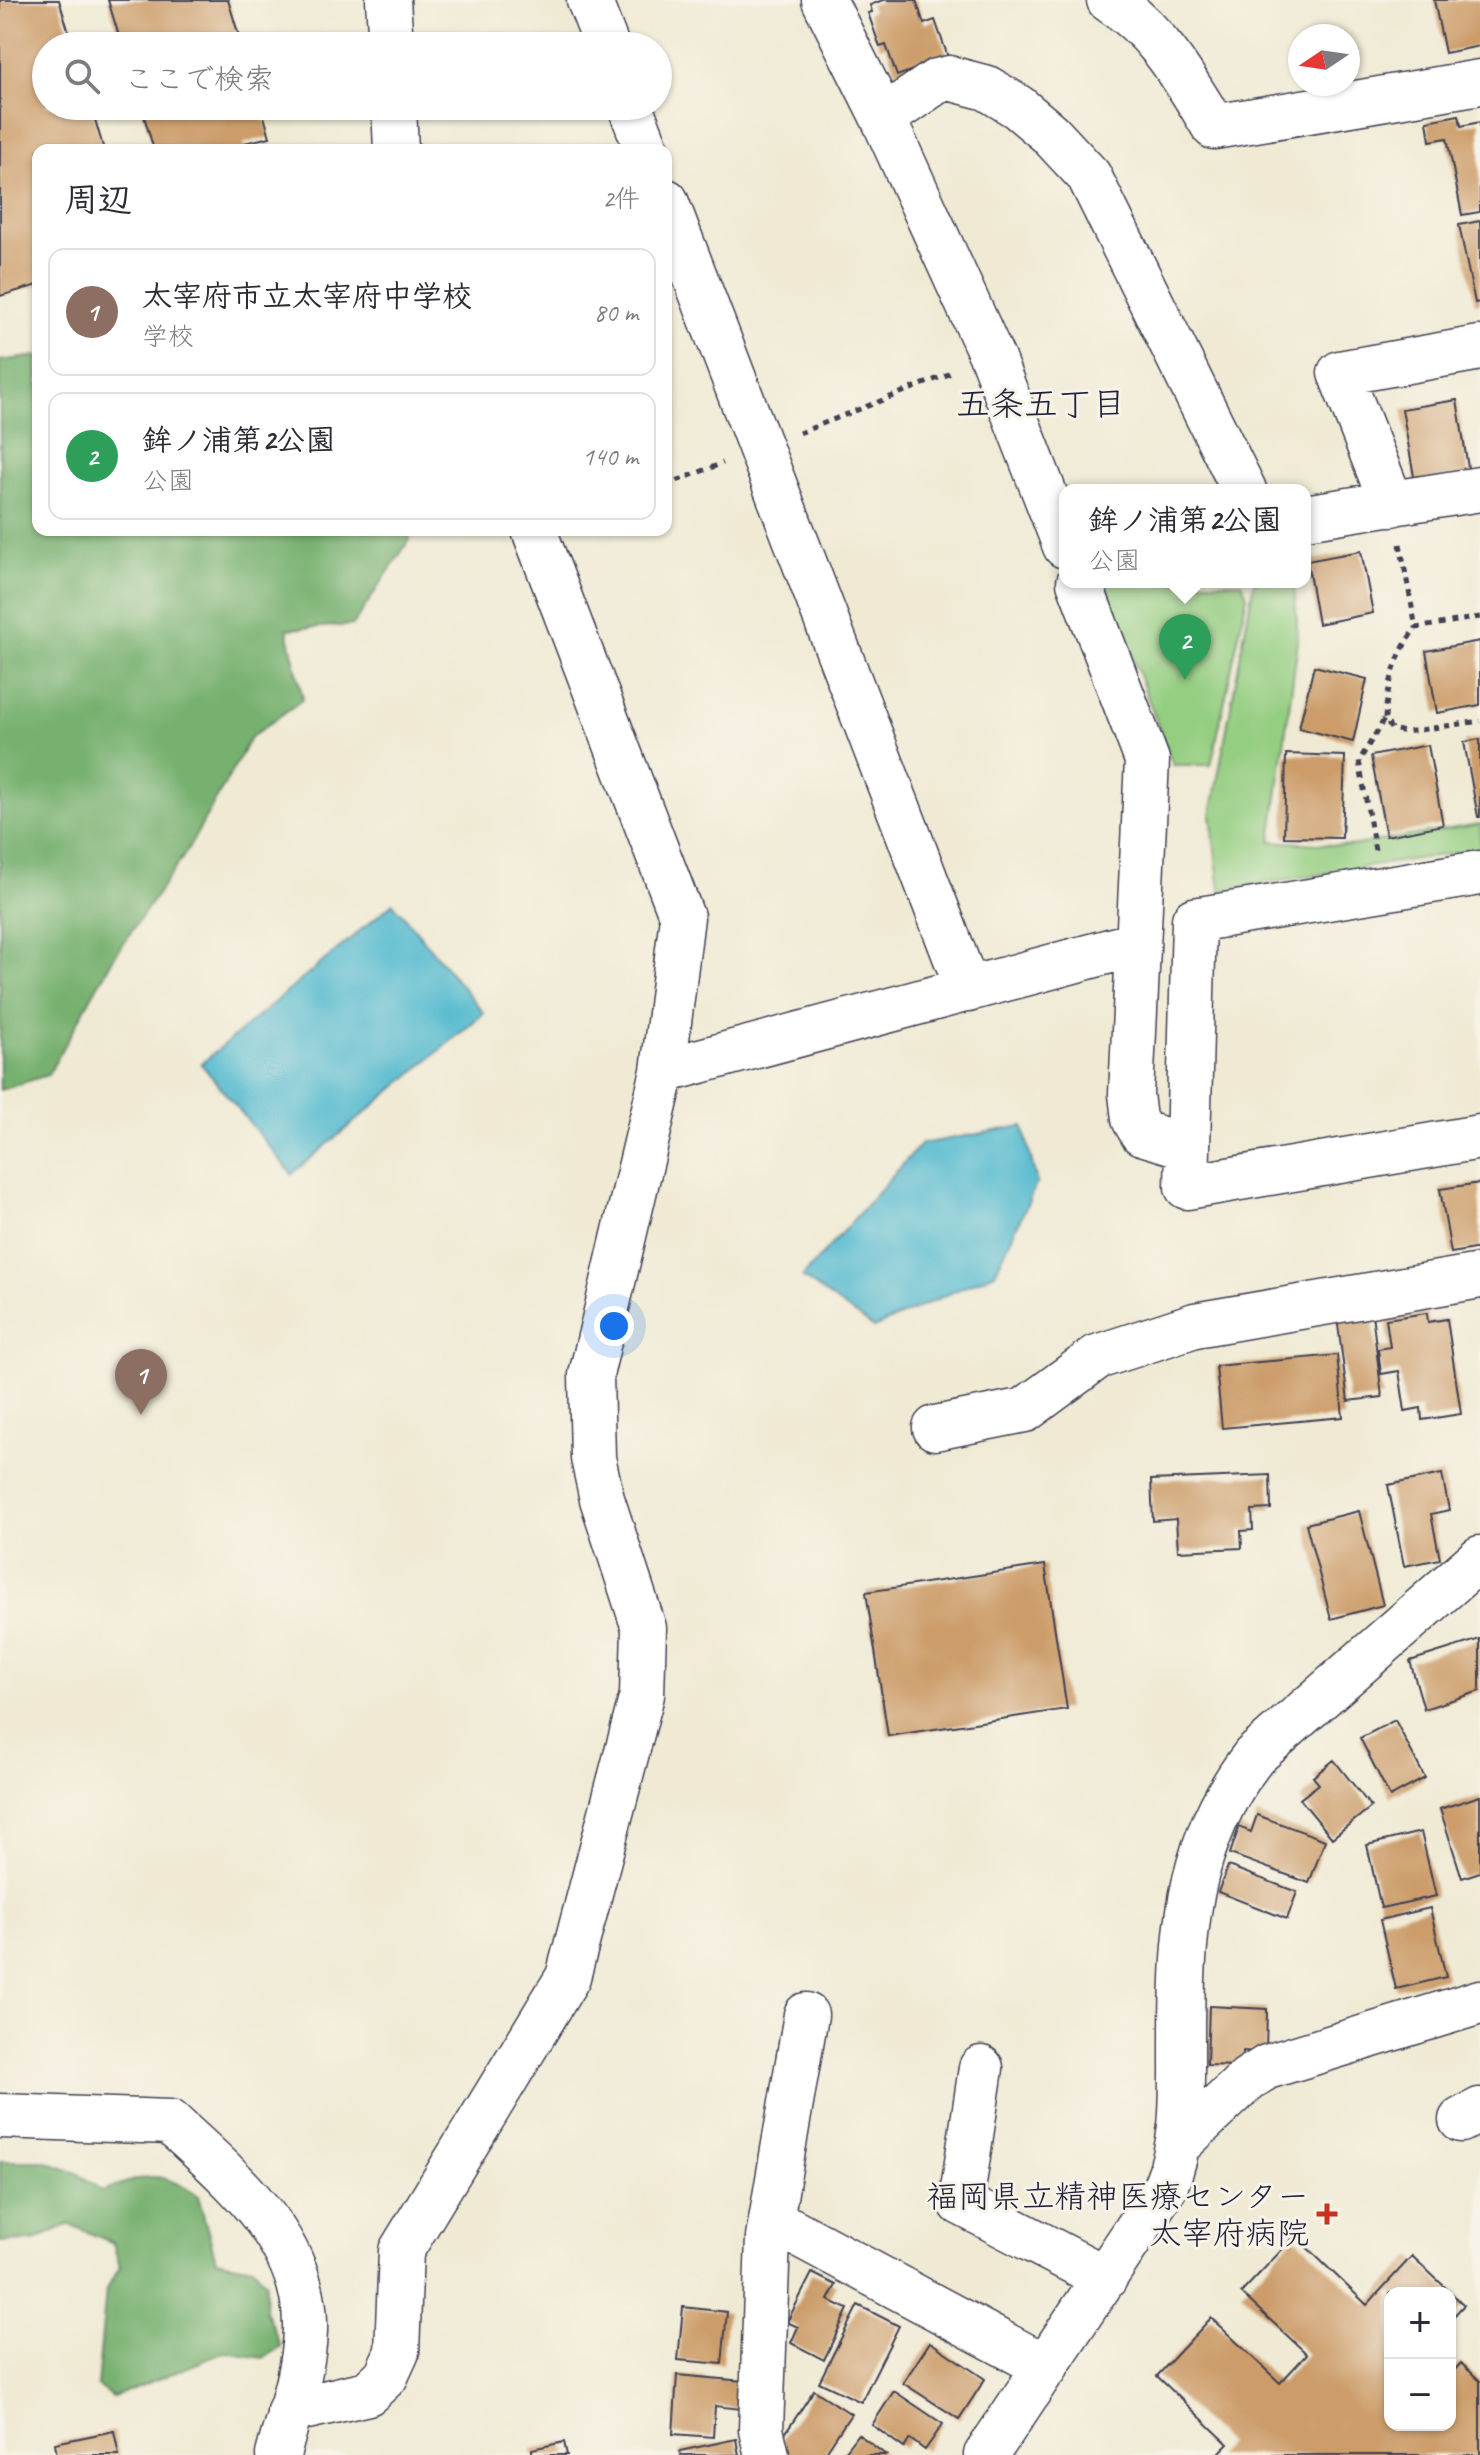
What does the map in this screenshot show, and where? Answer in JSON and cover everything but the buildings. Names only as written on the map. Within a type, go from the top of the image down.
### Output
[{"type":"street","points":[[388,0],[390,32]]},
{"type":"street","points":[[589,0],[602,32]]},
{"type":"street","points":[[824,0],[883,118],[992,357],[1059,530]]},
{"type":"street","points":[[1109,0],[1126,10],[1152,36],[1175,64],[1214,127],[1480,82]]},
{"type":"street","points":[[883,118],[937,81],[949,78],[987,88],[1049,133],[1089,176],[1241,484]]},
{"type":"street","points":[[395,120],[396,144]]},
{"type":"street","points":[[635,120],[645,144]]},
{"type":"street","points":[[672,217],[968,990]]},
{"type":"street","points":[[1392,504],[1340,373],[1480,348]]},
{"type":"street","points":[[1311,516],[1480,489]]},
{"type":"street","points":[[289,2411],[368,2393],[386,2376],[397,2352],[401,2251],[568,1977],[642,1695],[644,1628],[602,1499],[593,1458],[591,1375],[663,1071],[682,917],[536,536]]},
{"type":"street","points":[[1081,588],[1147,760],[1136,944],[1131,1094],[1134,1119],[1142,1133],[1188,1147]]},
{"type":"street","points":[[1480,873],[1194,920],[1187,1187],[1480,1137]]},
{"type":"street","points":[[663,1071],[1136,944]]},
{"type":"street","points":[[935,1428],[1025,1410],[1097,1357],[1195,1325],[1480,1276]]},
{"type":"street","points":[[986,2455],[1165,2187],[1180,2143],[1182,1970],[1189,1894],[1201,1853],[1232,1785],[1254,1756],[1480,1558]]},
{"type":"street","points":[[1180,2143],[1248,2079],[1267,2067],[1480,2002]]},
{"type":"street","points":[[767,2455],[761,2430],[768,2238],[806,2015]]},
{"type":"street","points":[[981,2068],[961,2203],[1105,2278]]},
{"type":"street","points":[[0,2116],[170,2122],[217,2165],[274,2231],[293,2263],[304,2297],[305,2332],[278,2455]]},
{"type":"street","points":[[768,2238],[789,2229],[1046,2367]]},
{"type":"path","points":[[784,438],[992,357]]},
{"type":"path","points":[[672,483],[725,462]]},
{"type":"path","points":[[1392,504],[1416,628]]},
{"type":"path","points":[[1383,890],[1359,761],[1385,718],[1393,675],[1405,643],[1416,628],[1480,617]]},
{"type":"path","points":[[1385,718],[1391,729],[1406,732],[1480,721]]},
{"type":"green space","points":[[32,357],[32,536],[410,536],[410,539],[353,625],[287,629],[303,699],[251,737],[187,851],[115,955],[48,1075],[0,1090],[0,361]]},
{"type":"green space","points":[[1106,588],[1244,588],[1247,596],[1211,765],[1173,765]]},
{"type":"green space","points":[[1253,588],[1294,588],[1298,641],[1271,841],[1350,846],[1480,824],[1480,849],[1220,890],[1211,815]]},
{"type":"green space","points":[[0,2161],[44,2161],[77,2173],[102,2191],[152,2177],[172,2181],[198,2196],[216,2260],[253,2267],[266,2282],[265,2310],[281,2347],[263,2358],[225,2352],[113,2397],[97,2386],[106,2289],[120,2267],[113,2243],[69,2224],[33,2241],[0,2242]]},
{"type":"water","points":[[393,903],[484,1013],[292,1174],[201,1064]]},
{"type":"water","points":[[1023,1126],[1037,1183],[995,1273],[874,1328],[802,1277],[921,1144]]},
{"type":"place","name":"鉾ノ浦第2公園","points":[[1185,680]]},
{"type":"place","name":"太宰府市立太宰府中学校","points":[[141,1415]]},
{"type":"place","name":"福岡県立精神医療センター 太宰府病院","points":[[1327,2214]]},
{"type":"district","name":"五条五丁目","points":[[1041,403]]}]
